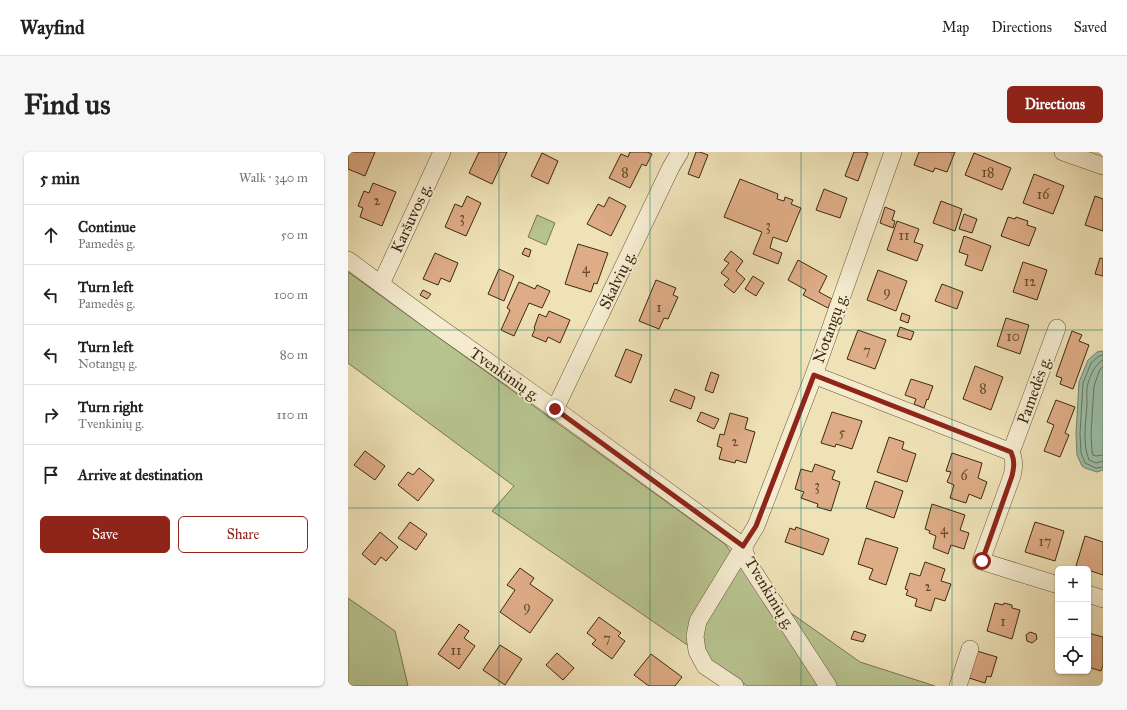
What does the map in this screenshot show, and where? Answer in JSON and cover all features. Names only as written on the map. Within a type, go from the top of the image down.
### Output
[{"type":"street","name":"Karšuvos g.","points":[[381,284],[442,152]]},
{"type":"street","name":"Skalvių g.","points":[[555,409],[671,167],[680,152]]},
{"type":"street","name":"Notangų g.","points":[[735,686],[706,666],[697,651],[695,636],[698,620],[756,526],[814,375],[893,152]]},
{"type":"street","points":[[1062,152],[1103,166]]},
{"type":"street","name":"Tvenkinių g.","points":[[348,260],[743,546],[748,563],[828,686]]},
{"type":"street","name":"Pamedės g.","points":[[1055,584],[982,561],[1012,476],[1015,464],[1011,452],[1057,328]]},
{"type":"street","points":[[814,375],[1011,452]]},
{"type":"street","points":[[1091,595],[1103,599]]},
{"type":"street","points":[[958,686],[970,649]]},
{"type":"shaded area","points":[[537,215],[555,223],[546,245],[528,237]]},
{"type":"shaded area","points":[[348,272],[725,544],[757,589],[860,662],[935,686],[747,686],[492,511],[514,486],[348,363]]},
{"type":"shaded area","points":[[348,598],[395,631],[408,686],[348,686]]},
{"type":"water","points":[[1103,351],[1103,470],[1097,472],[1082,466],[1077,455],[1076,434],[1079,382],[1088,360],[1097,352]]},
{"type":"building","points":[[348,152],[375,152],[365,176],[348,169]]},
{"type":"building","points":[[479,152],[507,152],[492,184],[469,173]]},
{"type":"building","points":[[630,152],[647,152],[652,154],[646,166],[642,164],[630,188],[609,178],[621,154],[628,157]]},
{"type":"building","points":[[696,152],[708,155],[699,178],[688,174]]},
{"type":"building","points":[[854,152],[868,153],[858,181],[845,176]]},
{"type":"building","points":[[919,152],[955,152],[947,172],[935,168],[933,172],[914,165]]},
{"type":"building","points":[[542,153],[558,161],[548,184],[531,176]]},
{"type":"building","points":[[974,153],[1011,168],[1002,190],[965,175]]},
{"type":"building","points":[[1034,174],[1064,186],[1053,214],[1023,203]]},
{"type":"building","points":[[740,179],[778,194],[777,199],[784,201],[785,197],[793,200],[791,204],[801,208],[787,242],[773,237],[770,248],[782,253],[778,264],[753,254],[762,232],[724,217]]},
{"type":"building","points":[[373,183],[396,192],[382,226],[360,217],[363,208],[358,206],[364,191],[369,193]]},
{"type":"building","points":[[824,189],[847,198],[840,218],[816,210]]},
{"type":"building","points":[[467,196],[481,203],[466,236],[445,227],[455,204],[462,207]]},
{"type":"building","points":[[1095,196],[1103,199],[1103,231],[1085,225]]},
{"type":"building","points":[[609,197],[626,206],[611,236],[587,224],[598,204],[604,207]]},
{"type":"building","points":[[941,201],[962,209],[955,231],[933,223]]},
{"type":"building","points":[[885,207],[895,211],[892,220],[895,221],[893,228],[880,223]]},
{"type":"building","points":[[964,214],[977,219],[972,233],[959,229]]},
{"type":"building","points":[[1008,217],[1015,219],[1016,217],[1028,221],[1027,225],[1036,228],[1029,246],[1001,236]]},
{"type":"building","points":[[897,221],[919,229],[914,242],[923,245],[917,261],[887,250]]},
{"type":"building","points":[[964,236],[991,246],[982,271],[965,265],[968,255],[959,252]]},
{"type":"building","points":[[578,244],[608,253],[597,284],[594,283],[591,292],[565,284]]},
{"type":"building","points":[[525,248],[531,250],[529,257],[522,254]]},
{"type":"building","points":[[731,251],[743,261],[736,271],[745,279],[734,293],[724,285],[729,279],[721,273],[729,263],[724,260]]},
{"type":"building","points":[[435,253],[458,263],[450,282],[441,278],[438,285],[423,279]]},
{"type":"building","points":[[1100,258],[1103,259],[1103,276],[1095,274]]},
{"type":"building","points":[[798,260],[827,276],[819,292],[832,299],[828,308],[803,295],[806,290],[788,280]]},
{"type":"building","points":[[1023,262],[1047,270],[1037,300],[1013,292]]},
{"type":"building","points":[[499,269],[514,276],[504,301],[488,294]]},
{"type":"building","points":[[878,270],[907,281],[896,311],[867,300]]},
{"type":"building","points":[[753,276],[764,283],[756,296],[745,289]]},
{"type":"building","points":[[656,280],[676,288],[673,295],[678,297],[668,319],[664,318],[659,329],[639,321]]},
{"type":"building","points":[[519,282],[535,289],[537,285],[550,291],[542,308],[529,303],[514,336],[501,330],[510,310],[507,308]]},
{"type":"building","points":[[942,284],[963,292],[957,309],[935,301]]},
{"type":"building","points":[[423,290],[431,294],[427,299],[420,295]]},
{"type":"building","points":[[549,311],[570,320],[560,343],[548,337],[546,342],[532,336],[539,314],[546,317]]},
{"type":"building","points":[[902,313],[910,316],[908,323],[900,320]]},
{"type":"building","points":[[1006,318],[1029,325],[1020,354],[997,346]]},
{"type":"building","points":[[900,327],[914,332],[911,340],[897,336]]},
{"type":"building","points":[[858,330],[886,340],[875,369],[847,359]]},
{"type":"building","points":[[1072,331],[1082,335],[1079,341],[1089,345],[1073,389],[1060,384],[1062,378],[1056,376]]},
{"type":"building","points":[[626,349],[642,355],[631,383],[615,376]]},
{"type":"building","points":[[975,366],[1003,377],[991,410],[963,399]]},
{"type":"building","points":[[711,372],[719,375],[713,393],[705,390]]},
{"type":"building","points":[[911,379],[933,386],[924,408],[914,404],[916,399],[905,395]]},
{"type":"building","points":[[675,389],[695,397],[691,409],[670,401]]},
{"type":"building","points":[[1056,400],[1075,407],[1065,433],[1069,435],[1060,457],[1044,451],[1054,425],[1047,422]]},
{"type":"building","points":[[701,412],[719,419],[714,429],[697,421]]},
{"type":"building","points":[[832,412],[862,421],[852,449],[836,444],[835,447],[821,443]]},
{"type":"building","points":[[730,413],[748,418],[745,429],[755,432],[746,463],[736,460],[735,463],[719,459],[722,448],[717,446],[720,434],[724,435]]},
{"type":"building","points":[[889,437],[904,442],[902,449],[916,454],[907,482],[877,472]]},
{"type":"building","points":[[365,451],[385,466],[375,480],[354,465]]},
{"type":"building","points":[[952,453],[982,463],[978,478],[987,482],[981,499],[969,494],[966,503],[950,498],[954,485],[947,482],[951,472],[946,471]]},
{"type":"building","points":[[815,464],[835,471],[832,479],[840,482],[831,511],[817,507],[818,504],[801,498],[804,492],[795,489],[801,469],[812,472]]},
{"type":"building","points":[[419,468],[434,480],[418,501],[398,485],[408,472],[413,475]]},
{"type":"building","points":[[875,481],[903,491],[894,518],[866,508]]},
{"type":"building","points":[[932,504],[965,515],[960,530],[969,533],[964,549],[951,545],[948,554],[933,548],[936,536],[929,533],[930,531],[925,529]]},
{"type":"building","points":[[410,522],[427,534],[416,550],[398,538]]},
{"type":"building","points":[[1035,522],[1064,531],[1055,561],[1025,552]]},
{"type":"building","points":[[796,527],[829,539],[823,555],[785,542],[790,528],[795,530]]},
{"type":"building","points":[[380,532],[398,547],[386,561],[381,557],[375,565],[362,554]]},
{"type":"building","points":[[1085,536],[1103,542],[1103,575],[1091,571],[1091,566],[1076,566]]},
{"type":"building","points":[[866,538],[898,548],[886,585],[869,579],[873,569],[858,564]]},
{"type":"building","points":[[925,562],[945,569],[941,581],[951,584],[945,601],[935,598],[931,611],[915,606],[917,599],[906,595],[908,590],[905,589],[910,573],[920,576]]},
{"type":"building","points":[[520,568],[534,578],[530,584],[553,600],[530,633],[500,612],[515,590],[507,585]]},
{"type":"building","points":[[995,603],[1012,605],[1012,608],[1020,610],[1012,639],[987,631]]},
{"type":"building","points":[[599,617],[621,633],[618,636],[625,641],[612,659],[592,644],[596,640],[587,633]]},
{"type":"building","points":[[459,624],[469,631],[464,638],[475,646],[459,669],[438,654]]},
{"type":"building","points":[[854,631],[866,635],[863,642],[851,639]]},
{"type":"building","points":[[1030,632],[1036,634],[1037,639],[1032,643],[1027,641],[1026,635]]},
{"type":"building","points":[[1091,634],[1103,637],[1103,665],[1101,671],[1091,668]]},
{"type":"building","points":[[500,645],[522,659],[505,685],[483,670]]},
{"type":"building","points":[[977,651],[997,657],[991,677],[987,676],[985,683],[969,678]]},
{"type":"building","points":[[557,653],[574,668],[563,680],[546,665]]},
{"type":"building","points":[[651,654],[682,677],[675,686],[649,686],[634,675]]},
{"type":"route","points":[[555,409],[743,546],[756,526],[814,375],[1011,452],[1015,464],[1012,476],[982,561]]}]
